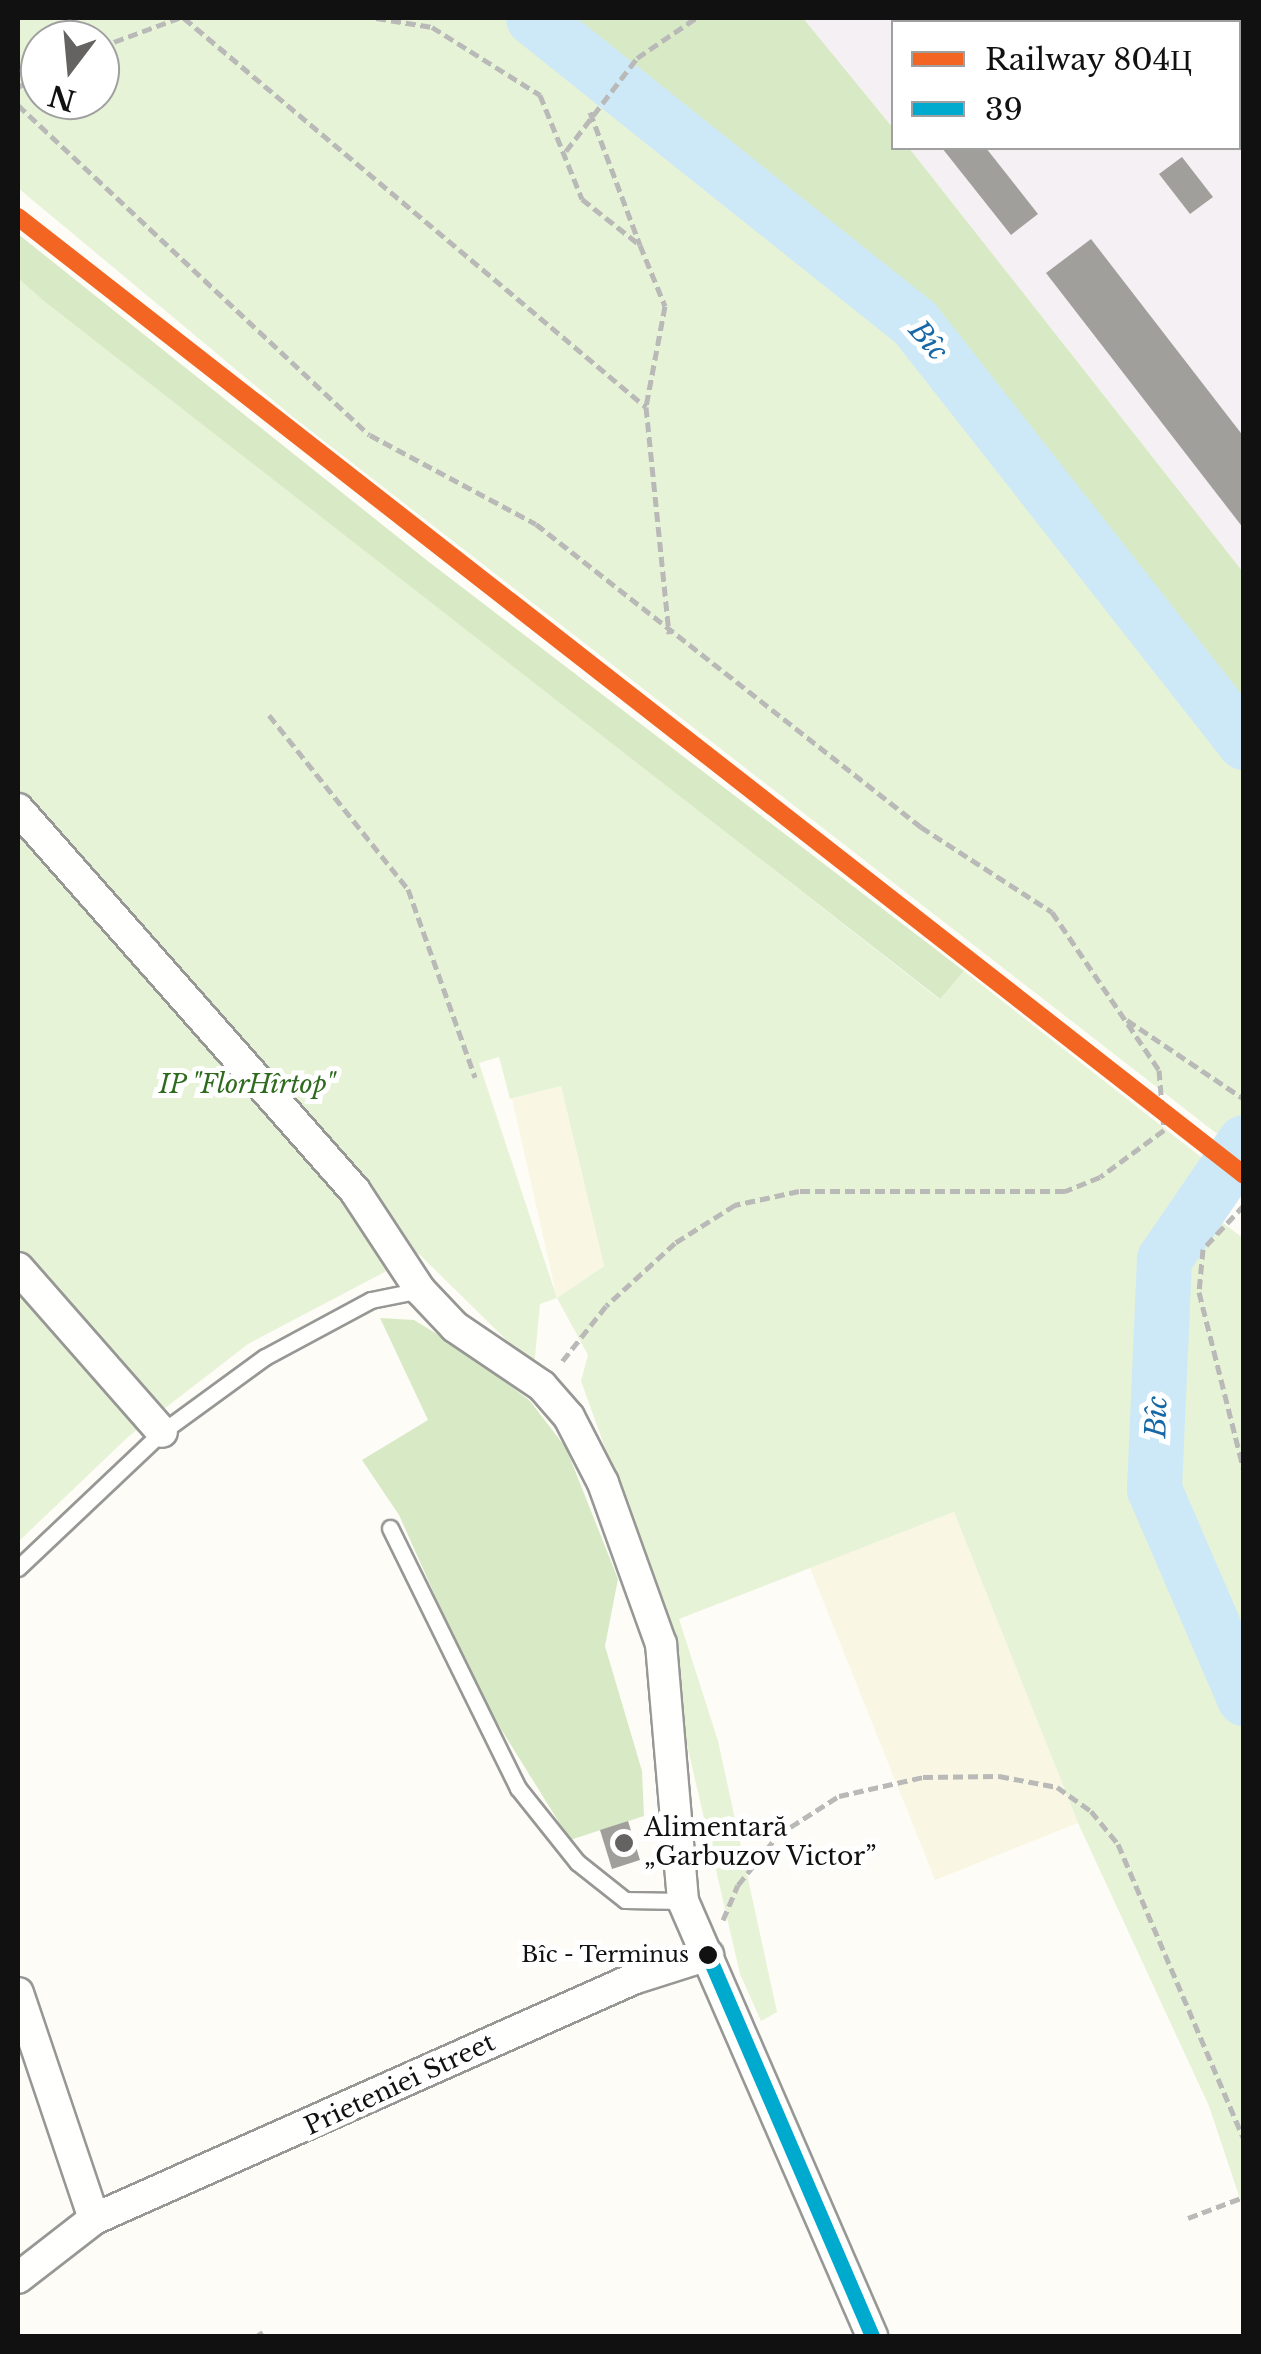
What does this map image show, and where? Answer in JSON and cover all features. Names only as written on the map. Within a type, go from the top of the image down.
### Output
[{"type":"street","points":[[18,808],[355,1191],[420,1290],[455,1327],[542,1386],[569,1416],[603,1483],[660,1644],[684,1900],[872,2336]]},
{"type":"street","points":[[18,1268],[162,1432]]},
{"type":"street","name":"Prieteniei Street","points":[[18,2278],[94,2219],[633,1978],[708,1955]]},
{"type":"street","points":[[18,1993],[94,2219]]},
{"type":"lane","points":[[18,1568],[162,1432],[265,1357],[371,1300],[420,1290]]},
{"type":"lane","points":[[390,1528],[518,1788],[577,1862],[625,1900],[684,1900]]},
{"type":"path","points":[[120,40],[181,18],[646,407]]},
{"type":"path","points":[[376,18],[432,26],[540,95],[582,199],[640,245]]},
{"type":"path","points":[[566,152],[590,112],[638,58],[696,18]]},
{"type":"path","points":[[18,106],[370,435],[536,524],[670,634],[922,827],[1052,912],[1160,1070],[1167,1106],[1164,1130],[1136,1156],[1065,1191],[799,1190],[735,1205],[675,1243],[606,1306],[542,1386]]},
{"type":"path","points":[[590,112],[665,306],[646,407],[670,634]]},
{"type":"path","points":[[269,715],[408,889],[475,1077]]},
{"type":"path","points":[[1121,1016],[1244,1098]]},
{"type":"path","points":[[1244,1205],[1203,1248],[1199,1292],[1244,1471]]},
{"type":"path","points":[[708,1955],[738,1885],[778,1835],[840,1796],[924,1777],[999,1776],[1057,1787],[1091,1810],[1118,1844],[1162,1933],[1244,2140]]},
{"type":"path","points":[[1188,2218],[1244,2197]]},
{"type":"shaded area","points":[[803,18],[1243,18],[1243,572],[911,150],[1241,150],[1241,20],[891,20],[891,126]]},
{"type":"shaded area","points":[[561,1086],[604,1266],[557,1298],[512,1099]]},
{"type":"shaded area","points":[[954,1512],[1078,1823],[935,1880],[810,1568]]},
{"type":"green space","points":[[18,18],[553,18],[938,324],[1243,721],[1243,1154],[293,417],[18,188]]},
{"type":"green space","points":[[554,18],[803,18],[891,126],[891,150],[911,150],[1243,572],[1243,721],[938,324]]},
{"type":"green space","points":[[18,234],[429,562],[964,971],[940,999],[44,301],[18,278]]},
{"type":"green space","name":"IP \"FlorHîrtop\"","points":[[18,278],[939,999],[964,971],[1238,1186],[1213,1215],[1244,1239],[1243,2208],[1209,2106],[1078,1823],[954,1512],[679,1619],[718,1741],[777,2012],[761,2021],[740,1974],[642,1550],[581,1381],[588,1355],[557,1298],[540,1304],[534,1367],[419,1254],[248,1344],[129,1436],[18,1542]],"holes":[[[499,1057],[510,1099],[561,1086],[604,1266],[557,1298],[479,1063]]]},
{"type":"green space","points":[[380,1318],[414,1320],[468,1353],[530,1401],[566,1448],[618,1579],[605,1646],[642,1771],[644,1816],[570,1840],[478,1692],[399,1515],[362,1460],[428,1420]]},
{"type":"building","points":[[944,150],[988,150],[1038,214],[1011,235]]},
{"type":"building","points":[[1182,157],[1213,197],[1190,214],[1159,174]]},
{"type":"building","points":[[1091,239],[1244,437],[1244,529],[1046,273]]},
{"type":"building","points":[[628,1821],[640,1860],[612,1869],[600,1830]]},
{"type":"waterway","name":"Bîc","points":[[533,18],[915,323],[1244,742]]},
{"type":"waterway","name":"Bîc","points":[[1244,1142],[1164,1259],[1154,1489],[1244,1698]]},
{"type":"rail line","name":"804Ц","points":[[18,217],[1244,1175]]},
{"type":"transit line","name":"39","points":[[708,1955],[872,2336]]},
{"type":"place","name":"Alimentară „Garbuzov Victor”","points":[[624,1843]]},
{"type":"place","name":"Bîc - Terminus","points":[[708,1955]]}]
